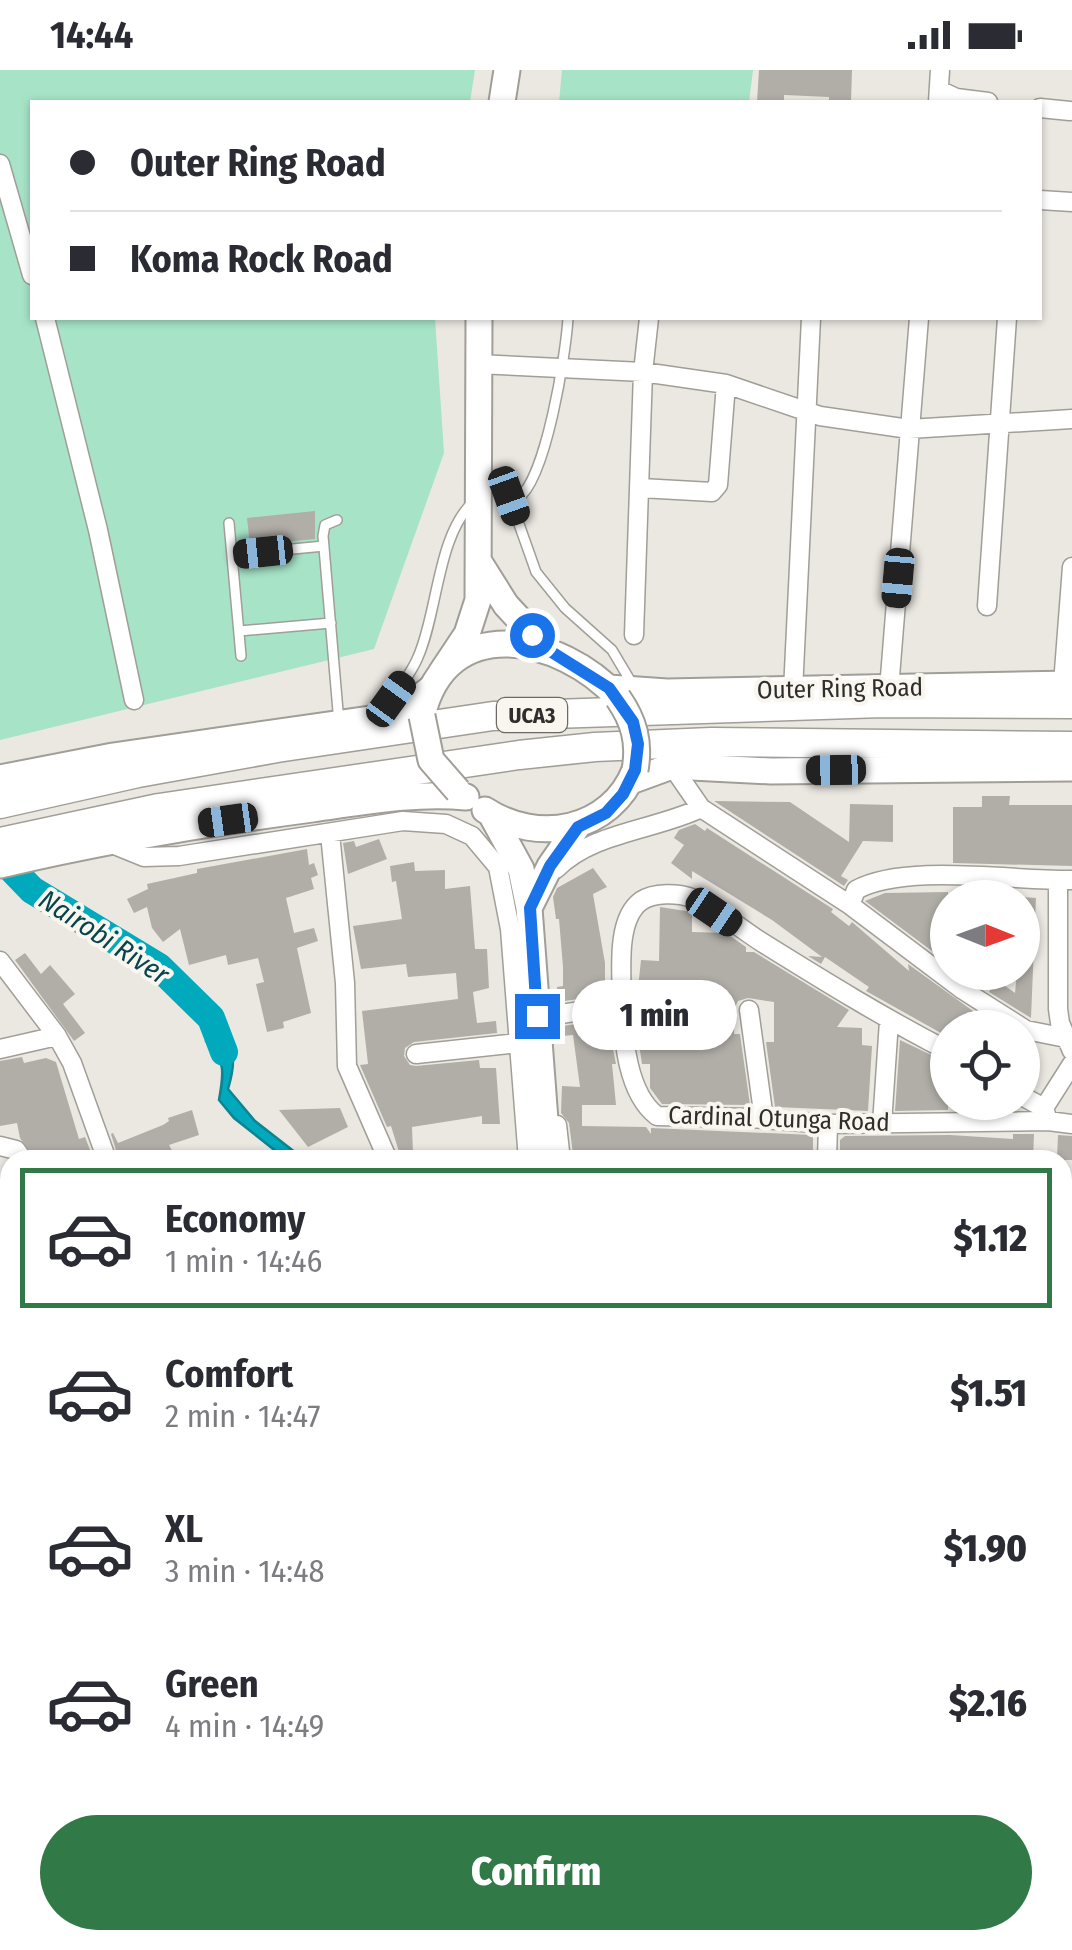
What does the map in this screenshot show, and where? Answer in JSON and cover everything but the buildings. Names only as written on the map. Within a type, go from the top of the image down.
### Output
[{"type":"main road","points":[[502,100],[507,70]]},
{"type":"main road","points":[[437,679],[464,654],[500,642],[517,642],[550,651],[621,692],[638,744],[633,775],[606,813],[578,827],[534,827],[491,814],[462,794],[431,760],[422,716],[437,679],[474,617],[480,562],[479,320]]},
{"type":"main road","points":[[480,562],[506,605],[550,651]]},
{"type":"main road","name":"Outer Ring Road","points":[[621,692],[1069,691]]},
{"type":"main road","name":"Outer Ring Road","points":[[0,804],[242,754],[493,716],[882,704],[1069,691]]},
{"type":"main road","points":[[0,778],[113,756],[384,717]]},
{"type":"main road","name":"Outer Ring Road","points":[[42,844],[159,808],[519,755],[711,742],[1072,746]]},
{"type":"main road","points":[[633,775],[672,766],[771,771],[1072,768]]},
{"type":"main road","name":"Outer Ring Road","points":[[0,842],[105,841],[336,806],[462,794]]},
{"type":"main road","points":[[491,814],[521,869],[530,908],[547,1150]]},
{"type":"main road","points":[[530,908],[550,866],[578,827]]},
{"type":"main road","name":"UCA3","points":[[0,864],[42,844]]},
{"type":"street","points":[[940,70],[938,96],[972,100]]},
{"type":"street","points":[[1042,108],[1072,105]]},
{"type":"street","points":[[0,164],[30,268]]},
{"type":"street","points":[[1042,200],[1072,202]]},
{"type":"street","points":[[46,320],[98,530],[134,700]]},
{"type":"street","points":[[634,635],[643,372],[649,320]]},
{"type":"street","points":[[794,691],[811,320]]},
{"type":"street","points":[[889,690],[918,320]]},
{"type":"street","points":[[988,606],[1007,320]]},
{"type":"street","points":[[477,364],[643,372],[726,384],[806,412],[909,429],[1072,419]]},
{"type":"street","points":[[641,488],[712,492],[718,485],[726,384]]},
{"type":"street","points":[[1069,691],[1072,567]]},
{"type":"street","points":[[384,717],[400,710],[437,679]]},
{"type":"street","points":[[672,766],[702,808],[850,905],[963,990],[1026,1030],[1069,1044]]},
{"type":"street","points":[[560,1150],[547,1016],[540,902],[543,887],[552,872],[570,856],[702,808]]},
{"type":"street","points":[[105,841],[144,857],[179,856],[403,821],[430,821],[472,836],[498,867],[504,893],[527,1150]]},
{"type":"street","points":[[330,834],[345,984],[347,1066],[384,1150]]},
{"type":"street","points":[[850,905],[856,890],[870,882],[896,877],[1065,880],[1058,1009],[1069,1044]]},
{"type":"street","name":"Cardinal Otunga Road","points":[[930,1042],[889,1021],[699,901],[672,895],[649,896],[637,904],[628,918],[623,940],[622,1005],[627,1052],[646,1108],[657,1116],[882,1124],[1046,1115],[1072,1124]]},
{"type":"street","points":[[0,961],[57,1036],[72,1063],[103,1150]]},
{"type":"street","points":[[547,1016],[622,1005]]},
{"type":"street","points":[[749,1010],[764,1119]]},
{"type":"street","points":[[882,1124],[889,1021]]},
{"type":"street","points":[[0,1049],[57,1036]]},
{"type":"street","points":[[416,1054],[518,1042]]},
{"type":"street","points":[[1040,1110],[1046,1115],[1072,1064]]},
{"type":"street","points":[[827,1150],[828,1124]]},
{"type":"lane","points":[[384,717],[419,656],[460,520],[479,489],[518,498],[527,490],[564,368],[568,320]]},
{"type":"lane","points":[[509,496],[536,572],[565,608],[612,650],[621,692]]},
{"type":"lane","points":[[337,520],[324,527],[324,546],[339,722]]},
{"type":"lane","points":[[229,523],[240,656]]},
{"type":"lane","points":[[232,555],[324,546]]},
{"type":"lane","points":[[239,631],[330,623]]},
{"type":"green space","points":[[0,70],[475,70],[470,100],[30,100],[30,320],[435,320],[444,453],[374,649],[0,740]]},
{"type":"green space","points":[[562,70],[753,70],[749,100],[559,100]]},
{"type":"water","points":[[211,1018],[232,1051],[228,1089],[255,1121],[292,1150],[274,1150],[234,1118],[219,1100],[222,1068],[206,1041]]},
{"type":"waterway","name":"Nairobi River","points":[[0,857],[32,890],[159,967],[211,1018],[224,1052]]},
{"type":"route","points":[[532,635],[609,688],[633,722],[638,744],[635,770],[623,794],[606,813],[578,827],[550,866],[530,908],[537,1016]]}]
